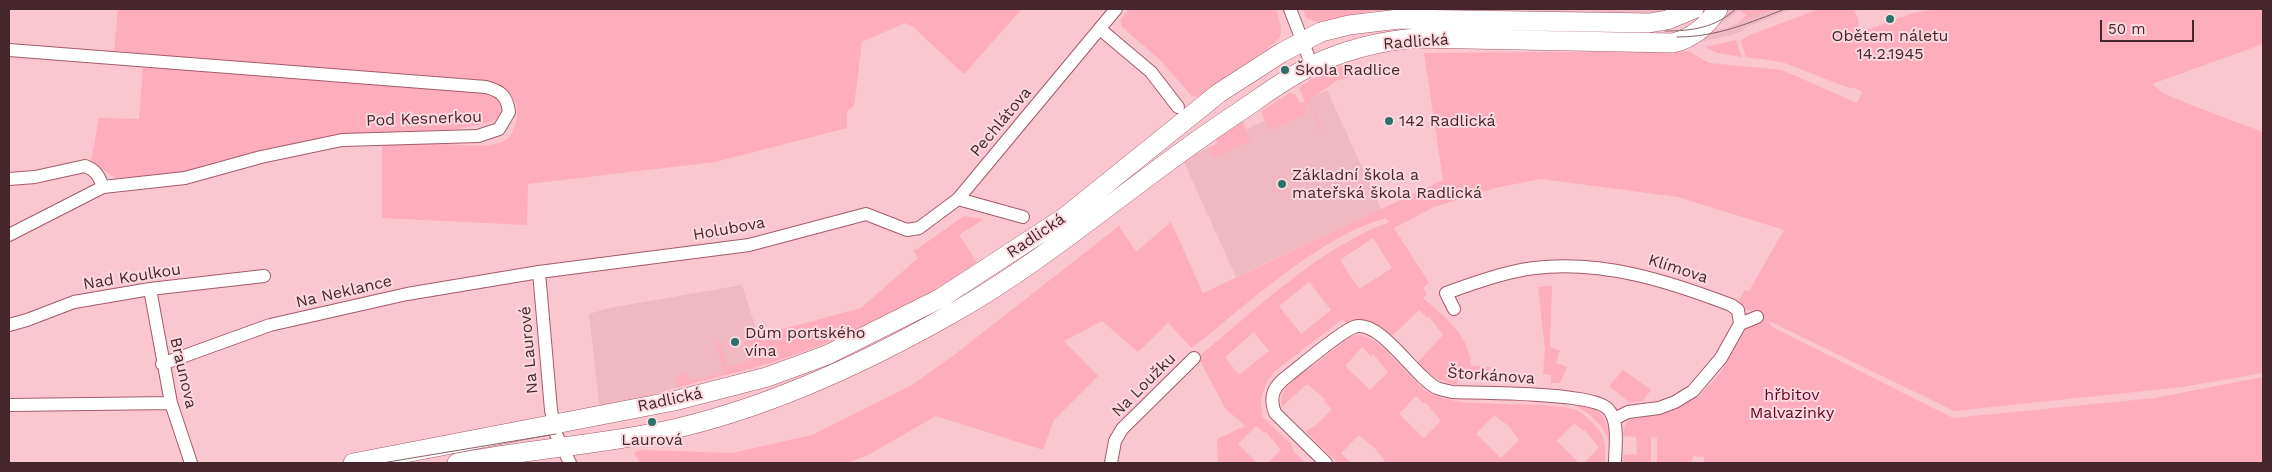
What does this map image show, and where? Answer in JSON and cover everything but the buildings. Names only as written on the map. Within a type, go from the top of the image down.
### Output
[{"type":"main road","name":"Radlická","points":[[353,463],[674,401],[767,377],[827,355],[941,298],[1065,217],[1219,93],[1301,41],[1330,30],[1380,19],[1649,23],[1667,20],[1694,9]]},
{"type":"main road","name":"Radlická","points":[[457,463],[500,455],[566,455],[670,430],[727,414],[827,377],[867,359],[952,314],[1010,277],[1076,231],[1148,175],[1312,66],[1378,44],[1416,38],[1673,43],[1698,32],[1708,23],[1718,9]]},
{"type":"street","name":"Pechlátova","points":[[919,228],[958,199],[1116,9]]},
{"type":"street","points":[[1290,9],[1312,66]]},
{"type":"street","points":[[1100,28],[1151,72],[1178,107]]},
{"type":"street","name":"Pod Kesnerkou","points":[[9,50],[486,87],[497,90],[505,96],[509,112],[503,125],[490,133],[478,136],[342,140],[269,155],[185,178],[103,187],[9,235]]},
{"type":"street","points":[[9,179],[35,177],[85,166],[93,169],[99,176],[103,187]]},
{"type":"street","points":[[958,199],[1022,217]]},
{"type":"street","name":"Holubova","points":[[538,272],[749,245],[866,214],[907,230],[919,228]]},
{"type":"street","name":"Klímova","points":[[1454,309],[1446,293],[1490,278],[1534,268],[1608,270],[1641,274],[1679,285],[1732,305],[1738,310],[1740,324]]},
{"type":"street","name":"Na Laurové","points":[[538,272],[553,425],[566,455]]},
{"type":"street","name":"Na Neklance","points":[[162,364],[270,325],[407,294],[538,272]]},
{"type":"street","name":"Nad Koulkou","points":[[9,325],[74,302],[150,289],[264,276]]},
{"type":"street","name":"Braunova","points":[[150,289],[162,364],[171,403],[191,463]]},
{"type":"street","points":[[1615,463],[1614,419],[1628,412],[1658,408],[1676,402],[1692,391],[1721,358],[1740,324],[1757,317]]},
{"type":"street","name":"Štorkánova","points":[[1326,463],[1275,413],[1272,396],[1280,382],[1354,327],[1364,327],[1380,335],[1437,388],[1452,392],[1586,399],[1606,408],[1614,419]]},
{"type":"street","name":"Na Loužku","points":[[1111,463],[1115,441],[1122,429],[1194,358]]},
{"type":"street","points":[[9,405],[171,403]]},
{"type":"shaded area","points":[[1423,9],[1674,9],[1654,13],[1623,14],[1424,12]]},
{"type":"shaded area","points":[[1730,9],[1742,9],[1714,28],[1726,13]]},
{"type":"shaded area","points":[[1773,9],[1793,9],[1744,28],[1743,31],[1732,35],[1700,42],[1697,39],[1704,33],[1726,28]]},
{"type":"shaded area","name":"Základní škola a mateřská škola Radlická","points":[[1327,90],[1381,209],[1236,277],[1183,160]]},
{"type":"shaded area","points":[[742,285],[758,335],[763,362],[600,410],[589,314],[609,308]]},
{"type":"green space","points":[[118,9],[1022,9],[964,74],[913,27],[905,23],[862,42],[854,106],[847,111],[847,128],[715,162],[528,184],[527,225],[382,218],[382,144],[489,145],[504,141],[510,137],[514,130],[517,109],[512,96],[496,83],[114,51]]},
{"type":"green space","points":[[1129,9],[1276,9],[1281,33],[1276,41],[1244,66],[1199,97],[1192,96],[1160,60],[1121,26],[1121,19]]},
{"type":"green space","points":[[1303,9],[1423,9],[1424,12],[1373,11],[1318,22],[1306,18]]},
{"type":"green space","points":[[1742,9],[1773,9],[1738,23],[1747,15],[1740,11]]},
{"type":"green space","name":"hřbitov Malvazinky","points":[[1819,9],[1854,9],[1859,21],[1856,34],[1913,13],[1936,9],[2263,9],[2263,44],[2152,84],[2163,93],[2186,103],[2263,132],[2263,373],[2182,387],[1954,411],[1767,320],[1772,327],[1953,418],[2155,398],[2263,377],[2263,463],[1704,463],[1704,457],[1693,456],[1692,463],[1657,463],[1657,438],[1651,437],[1651,463],[1623,463],[1623,455],[1637,454],[1636,437],[1623,436],[1625,425],[1629,420],[1678,408],[1699,396],[1721,372],[1746,326],[1757,321],[1755,311],[1746,310],[1738,302],[1745,290],[1749,291],[1784,230],[1678,197],[1541,179],[1495,188],[1434,207],[1394,228],[1429,283],[1423,288],[1427,294],[1423,298],[1461,336],[1470,355],[1471,366],[1490,367],[1489,377],[1458,376],[1457,385],[1435,377],[1417,363],[1443,335],[1429,317],[1427,318],[1419,310],[1391,337],[1370,322],[1359,320],[1346,323],[1343,319],[1275,371],[1267,381],[1261,399],[1262,417],[1291,444],[1294,452],[1306,463],[1268,463],[1281,450],[1266,432],[1264,433],[1256,426],[1238,444],[1257,463],[1218,463],[1217,439],[1245,426],[1225,408],[1198,357],[1312,264],[1362,234],[1389,222],[1386,218],[1360,227],[1310,256],[1284,274],[1192,348],[1168,323],[1138,352],[1102,321],[1064,341],[1098,376],[1054,420],[1043,450],[936,416],[868,455],[847,463],[640,463],[634,452],[641,450],[732,453],[812,435],[912,385],[954,355],[1119,226],[1136,252],[1171,222],[1203,293],[1443,180],[1424,53],[1689,51],[1709,63],[1782,70],[1857,103],[1862,92],[1855,88],[1849,88],[1782,62],[1746,57],[1741,41],[1747,36]],"holes":[[[1373,238],[1392,268],[1359,289],[1340,260]],[[1309,282],[1331,310],[1301,334],[1279,306]],[[1254,332],[1269,351],[1239,375],[1225,357]]]},
{"type":"green space","points":[[1736,40],[1742,57],[1717,53],[1705,47]]},
{"type":"green space","points":[[1343,65],[1348,68],[1349,77],[1336,81],[1309,100],[1322,128],[1315,131],[1320,127],[1310,106],[1307,104],[1303,106],[1306,114],[1269,131],[1261,111],[1290,93],[1295,94],[1301,104],[1305,102],[1299,88],[1310,80]]},
{"type":"green space","points":[[143,68],[222,71],[489,92],[501,100],[503,112],[496,120],[436,133],[387,132],[184,174],[122,182],[91,162],[99,118],[139,119]]},
{"type":"green space","points":[[1241,120],[1251,140],[1214,158],[1208,148],[1217,144],[1215,137]]},
{"type":"green space","points":[[964,216],[984,219],[959,235],[977,262],[928,294],[876,321],[822,345],[767,364],[678,388],[675,382],[677,377],[685,373],[690,381],[724,373],[716,343],[720,341],[721,344],[718,346],[722,346],[727,367],[749,362],[744,336],[787,328],[861,308],[918,258],[913,250],[916,250]]},
{"type":"green space","points":[[1552,286],[1550,347],[1560,351],[1556,363],[1567,367],[1560,383],[1551,383],[1551,375],[1543,374],[1545,349],[1538,287]]},
{"type":"green space","points":[[1360,335],[1379,344],[1421,387],[1430,393],[1444,398],[1461,402],[1557,406],[1577,410],[1590,420],[1603,437],[1605,463],[1584,463],[1599,447],[1584,429],[1583,431],[1574,423],[1557,441],[1579,463],[1383,463],[1384,459],[1377,450],[1359,435],[1341,453],[1351,463],[1338,463],[1305,431],[1314,427],[1332,409],[1324,401],[1325,399],[1307,384],[1282,407],[1281,396],[1287,386],[1351,336]],"holes":[[[1362,347],[1371,356],[1373,354],[1388,372],[1370,390],[1345,366]],[[1416,396],[1424,404],[1426,403],[1441,421],[1424,438],[1399,414]],[[1494,415],[1509,426],[1519,440],[1501,458],[1476,434]]]},
{"type":"green space","points":[[1623,370],[1651,390],[1643,401],[1629,402],[1609,386]]},
{"type":"green space","points":[[1574,405],[1595,410],[1604,418],[1609,440],[1603,428],[1595,419]]},
{"type":"tram line","points":[[1665,31],[1703,27],[1720,20],[1736,9]]},
{"type":"tram line","points":[[1677,37],[1719,32],[1785,9]]},
{"type":"tram line","points":[[382,463],[556,434]]},
{"type":"place","name":"Obětem náletu 14.2.1945","points":[[1890,19]]},
{"type":"place","name":"Škola Radlice","points":[[1285,70]]},
{"type":"place","name":"142 Radlická","points":[[1389,121]]},
{"type":"place","name":"Základní škola a mateřská škola Radlická","points":[[1282,184]]},
{"type":"place","name":"Dům portského vína","points":[[735,342]]},
{"type":"place","name":"Laurová","points":[[652,422]]}]
